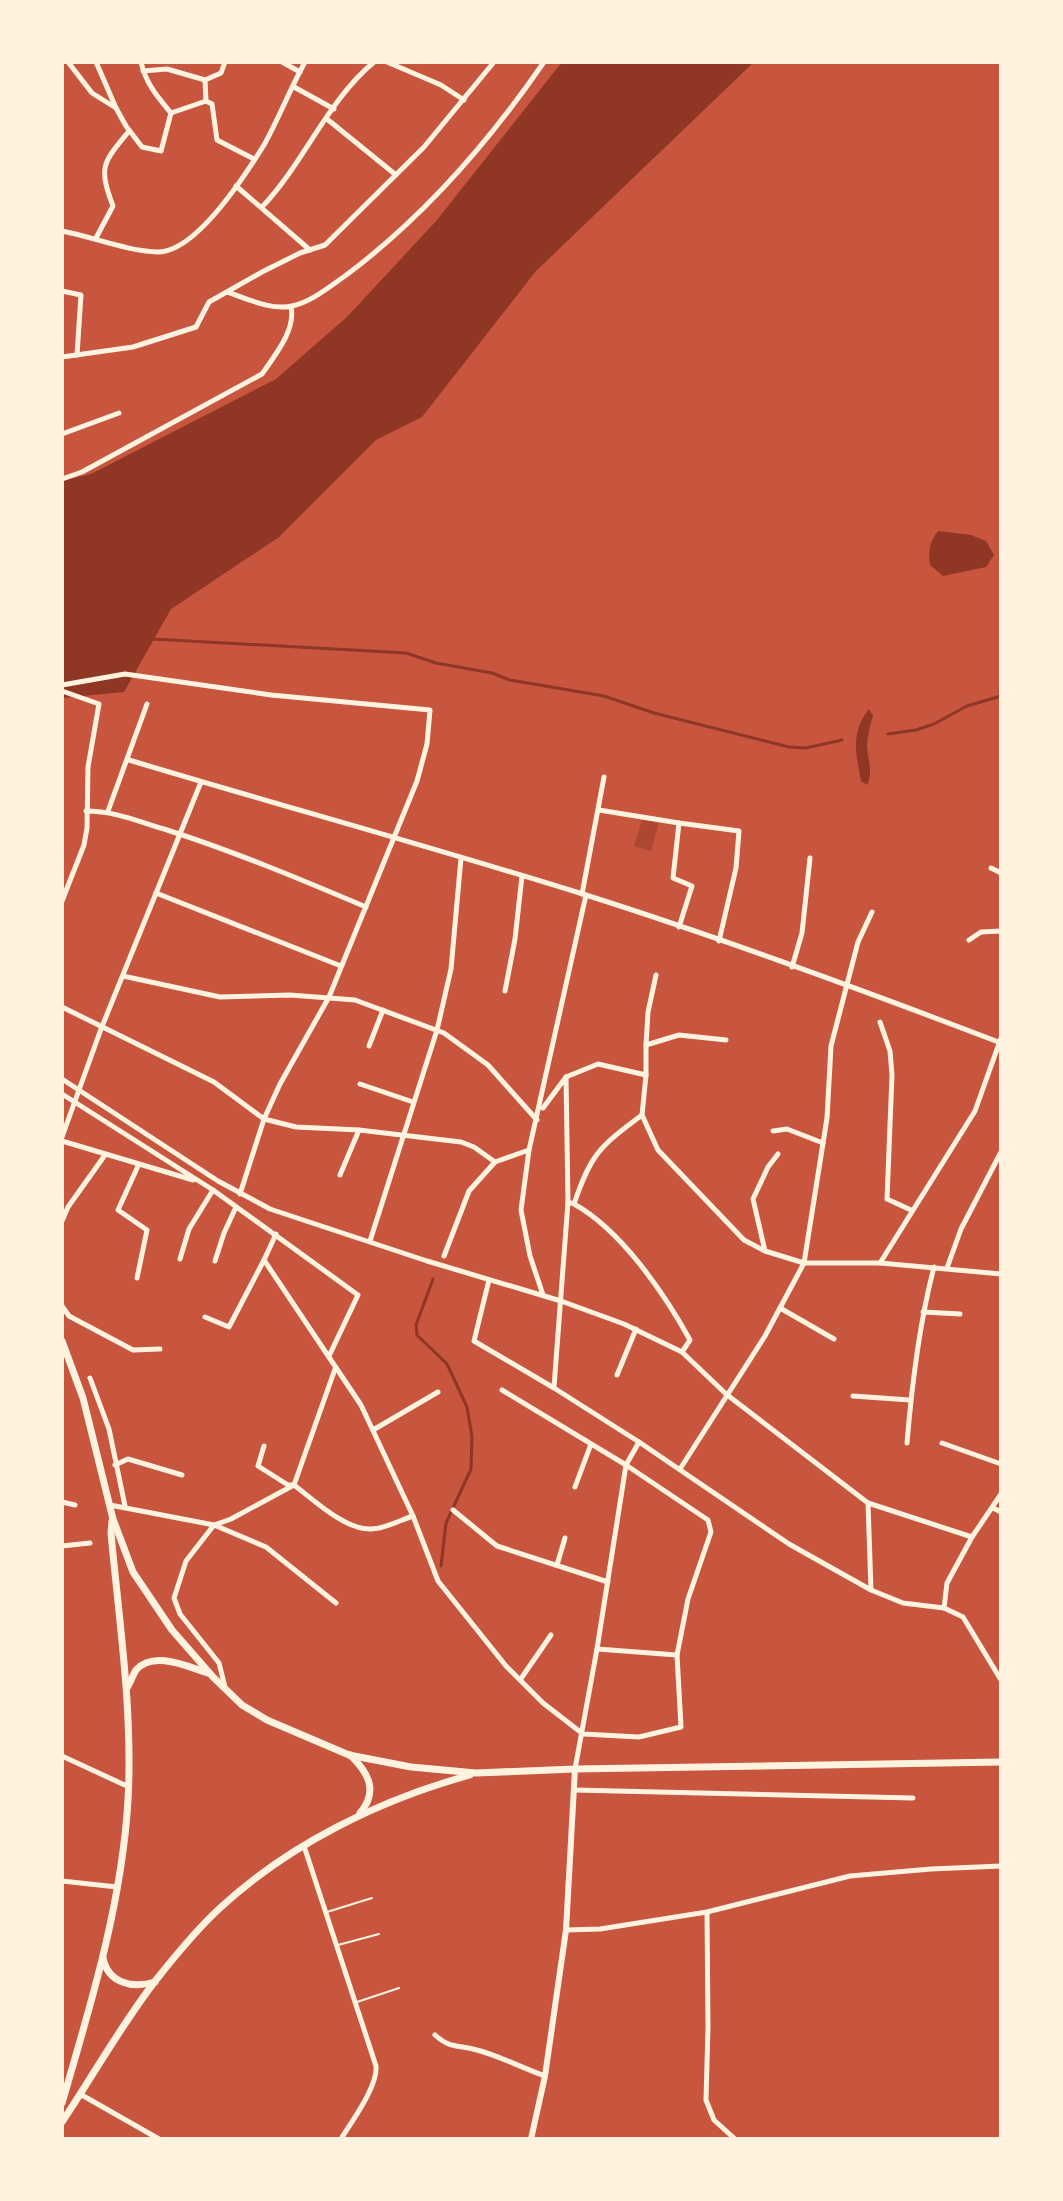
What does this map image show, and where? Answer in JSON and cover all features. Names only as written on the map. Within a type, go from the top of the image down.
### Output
[{"type":"main road","points":[[62,1341],[83,1398],[113,1519],[144,1593],[226,1691],[267,1720],[349,1755],[411,1767],[476,1773],[1001,1762]]},
{"type":"main road","points":[[62,2103],[103,1956],[117,1887],[129,1787],[127,1690],[111,1533],[113,1519]]},
{"type":"main road","points":[[127,1690],[136,1670],[154,1661],[165,1660],[210,1673]]},
{"type":"main road","points":[[349,1755],[365,1770],[369,1779],[370,1793],[365,1807],[355,1817]]},
{"type":"main road","points":[[62,2122],[155,1982],[218,1910],[250,1882],[355,1817],[440,1783],[476,1773]]},
{"type":"main road","points":[[103,1956],[105,1969],[122,1983],[133,1986],[155,1982]]},
{"type":"street","points":[[68,62],[92,93],[116,108]]},
{"type":"street","points":[[96,62],[116,108],[142,147],[161,151],[171,113]]},
{"type":"street","points":[[141,62],[156,97],[171,113]]},
{"type":"street","points":[[143,71],[167,69],[205,80],[221,73],[225,62]]},
{"type":"street","points":[[282,62],[300,72]]},
{"type":"street","points":[[62,231],[159,252],[174,248],[195,233],[236,186],[254,159],[305,62]]},
{"type":"street","points":[[262,207],[293,169],[359,75],[374,62]]},
{"type":"street","points":[[387,62],[441,85],[464,100]]},
{"type":"street","points":[[62,357],[133,347],[196,327],[209,302],[262,272],[325,245],[396,175],[494,62]]},
{"type":"street","points":[[227,292],[268,305],[291,307],[321,293],[353,270],[428,205],[477,149],[544,62]]},
{"type":"street","points":[[205,80],[206,101]]},
{"type":"street","points":[[294,87],[334,109]]},
{"type":"street","points":[[171,113],[206,101],[212,104],[217,140],[254,159]]},
{"type":"street","points":[[327,119],[396,175]]},
{"type":"street","points":[[96,238],[113,206],[105,185],[105,167],[129,131]]},
{"type":"street","points":[[236,186],[310,250]]},
{"type":"street","points":[[62,291],[81,295],[77,355]]},
{"type":"street","points":[[62,479],[82,472],[262,374],[280,348],[293,317],[291,307]]},
{"type":"street","points":[[62,434],[119,413]]},
{"type":"street","points":[[62,685],[125,674],[271,695],[430,710],[427,744],[417,781],[329,997],[264,1119],[240,1194]]},
{"type":"street","points":[[62,691],[99,704],[88,767],[84,845],[62,901]]},
{"type":"street","points":[[108,811],[147,704]]},
{"type":"street","points":[[129,760],[394,836],[584,895],[1000,1041],[975,1111],[880,1263]]},
{"type":"street","points":[[543,1296],[530,1256],[521,1210],[529,1150],[540,1112],[584,895],[604,777]]},
{"type":"street","points":[[198,1181],[138,1166],[62,1139],[101,1029],[201,782]]},
{"type":"street","points":[[599,810],[739,831],[736,868],[719,941]]},
{"type":"street","points":[[86,811],[108,811],[179,834],[366,907]]},
{"type":"street","points":[[679,823],[673,878],[692,886],[679,927]]},
{"type":"street","points":[[370,1241],[437,1030],[451,969],[461,858]]},
{"type":"street","points":[[792,967],[802,933],[810,858]]},
{"type":"street","points":[[991,868],[1001,873]]},
{"type":"street","points":[[505,991],[522,876]]},
{"type":"street","points":[[156,893],[341,966]]},
{"type":"street","points":[[680,1469],[765,1336],[804,1263],[827,1118],[831,1046],[858,942],[872,912]]},
{"type":"street","points":[[969,940],[981,932],[1001,931]]},
{"type":"street","points":[[656,975],[648,1012],[642,1115],[658,1150],[744,1240],[765,1251],[804,1263],[880,1263],[1001,1274]]},
{"type":"street","points":[[123,976],[220,997],[329,997],[355,1000],[444,1033],[488,1065],[537,1120]]},
{"type":"street","points":[[62,1007],[101,1029],[214,1082],[264,1119],[296,1127],[359,1130],[461,1142],[495,1162]]},
{"type":"street","points":[[369,1046],[383,1010]]},
{"type":"street","points":[[880,1022],[890,1051],[892,1075],[887,1199],[911,1210]]},
{"type":"street","points":[[646,1045],[679,1035],[726,1040]]},
{"type":"street","points":[[540,1112],[566,1077],[598,1064],[646,1075]]},
{"type":"street","points":[[554,1388],[571,1203],[566,1077]]},
{"type":"street","points":[[62,1079],[240,1194],[286,1216],[561,1301],[636,1329],[682,1352],[726,1394],[868,1503],[972,1537]]},
{"type":"street","points":[[360,1084],[413,1102]]},
{"type":"street","points":[[62,1094],[213,1190],[358,1295],[329,1356]]},
{"type":"street","points":[[571,1203],[585,1170],[603,1144],[642,1115]]},
{"type":"street","points":[[773,1131],[787,1129],[823,1143]]},
{"type":"street","points":[[340,1175],[359,1130]]},
{"type":"street","points":[[444,1256],[469,1191],[495,1162],[529,1150]]},
{"type":"street","points":[[947,1268],[961,1229],[1001,1152]]},
{"type":"street","points":[[765,1251],[753,1199],[768,1167],[778,1154]]},
{"type":"street","points":[[62,1221],[68,1207],[105,1155]]},
{"type":"street","points":[[137,1278],[147,1230],[118,1210],[138,1166]]},
{"type":"street","points":[[180,1259],[189,1229],[213,1190]]},
{"type":"street","points":[[571,1203],[593,1217],[633,1256],[690,1340],[682,1352]]},
{"type":"street","points":[[215,1261],[236,1207]]},
{"type":"street","points":[[205,1317],[229,1327],[276,1234]]},
{"type":"street","points":[[264,1260],[361,1405],[413,1516],[438,1581],[520,1680],[543,1703],[583,1734],[639,1737],[681,1727],[677,1655],[688,1599],[711,1532],[708,1520],[626,1465],[502,1390]]},
{"type":"street","points":[[907,1443],[923,1312],[934,1267]]},
{"type":"street","points":[[489,1280],[474,1341],[639,1442],[789,1544],[871,1590],[903,1603],[944,1608],[963,1617],[1001,1680]]},
{"type":"street","points":[[62,1306],[69,1316],[133,1350],[160,1349]]},
{"type":"street","points":[[780,1308],[834,1339]]},
{"type":"street","points":[[923,1312],[960,1314]]},
{"type":"street","points":[[617,1375],[636,1329]]},
{"type":"street","points":[[226,1691],[219,1663],[180,1614],[174,1598],[186,1561],[214,1525],[294,1485],[336,1368]]},
{"type":"street","points":[[90,1378],[109,1429],[125,1506]]},
{"type":"street","points":[[373,1430],[438,1392]]},
{"type":"street","points":[[853,1396],[910,1400]]},
{"type":"street","points":[[531,2139],[545,2076],[566,1930],[575,1769],[626,1465],[639,1442]]},
{"type":"street","points":[[942,1443],[1001,1464]]},
{"type":"street","points":[[575,1487],[591,1444]]},
{"type":"street","points":[[264,1446],[258,1466],[288,1485],[294,1485],[332,1515],[360,1529],[381,1527],[413,1516]]},
{"type":"street","points":[[115,1465],[128,1459],[182,1475]]},
{"type":"street","points":[[944,1608],[947,1583],[972,1537],[1001,1494]]},
{"type":"street","points":[[62,1502],[75,1505]]},
{"type":"street","points":[[868,1503],[871,1590]]},
{"type":"street","points":[[110,1505],[214,1525],[266,1547],[336,1603]]},
{"type":"street","points":[[993,1508],[1001,1512]]},
{"type":"street","points":[[453,1510],[497,1546],[608,1582]]},
{"type":"street","points":[[557,1565],[565,1538]]},
{"type":"street","points":[[62,1546],[90,1543]]},
{"type":"street","points":[[520,1680],[551,1635]]},
{"type":"street","points":[[597,1649],[677,1655]]},
{"type":"street","points":[[62,1756],[129,1787]]},
{"type":"street","points":[[574,1790],[913,1798]]},
{"type":"street","points":[[304,1846],[377,2075],[341,2139]]},
{"type":"street","points":[[566,1930],[600,1929],[707,1912],[850,1876],[1001,1866]]},
{"type":"street","points":[[62,1881],[117,1887]]},
{"type":"street","points":[[707,1912],[706,2100],[714,2120],[735,2139]]},
{"type":"street","points":[[435,2035],[455,2048],[473,2049],[545,2076]]},
{"type":"street","points":[[80,2094],[159,2139]]},
{"type":"lane","points":[[326,1912],[372,1898]]},
{"type":"lane","points":[[337,1945],[379,1934]]},
{"type":"lane","points":[[356,2002],[399,1988]]},
{"type":"shaded area","points":[[562,62],[754,62],[536,271],[422,417],[376,440],[279,537],[171,609],[124,692],[62,698],[62,481],[91,474],[276,379],[348,316],[437,220]]},
{"type":"shaded area","points":[[938,531],[971,535],[986,541],[994,555],[986,567],[943,576],[930,565],[929,560],[931,543]]},
{"type":"shaded area","points":[[869,709],[873,716],[867,744],[870,770],[867,785],[861,781],[856,744],[859,727]]},
{"type":"shaded area","points":[[642,820],[659,823],[651,851],[634,846]]},
{"type":"waterway","points":[[152,639],[406,653],[510,680],[604,696],[654,713],[789,747],[806,748],[842,740]]},
{"type":"waterway","points":[[888,734],[934,724],[967,706],[1001,696]]},
{"type":"waterway","points":[[433,1279],[416,1325],[417,1335],[447,1364],[467,1407],[472,1437],[471,1469],[446,1523],[441,1566]]}]
